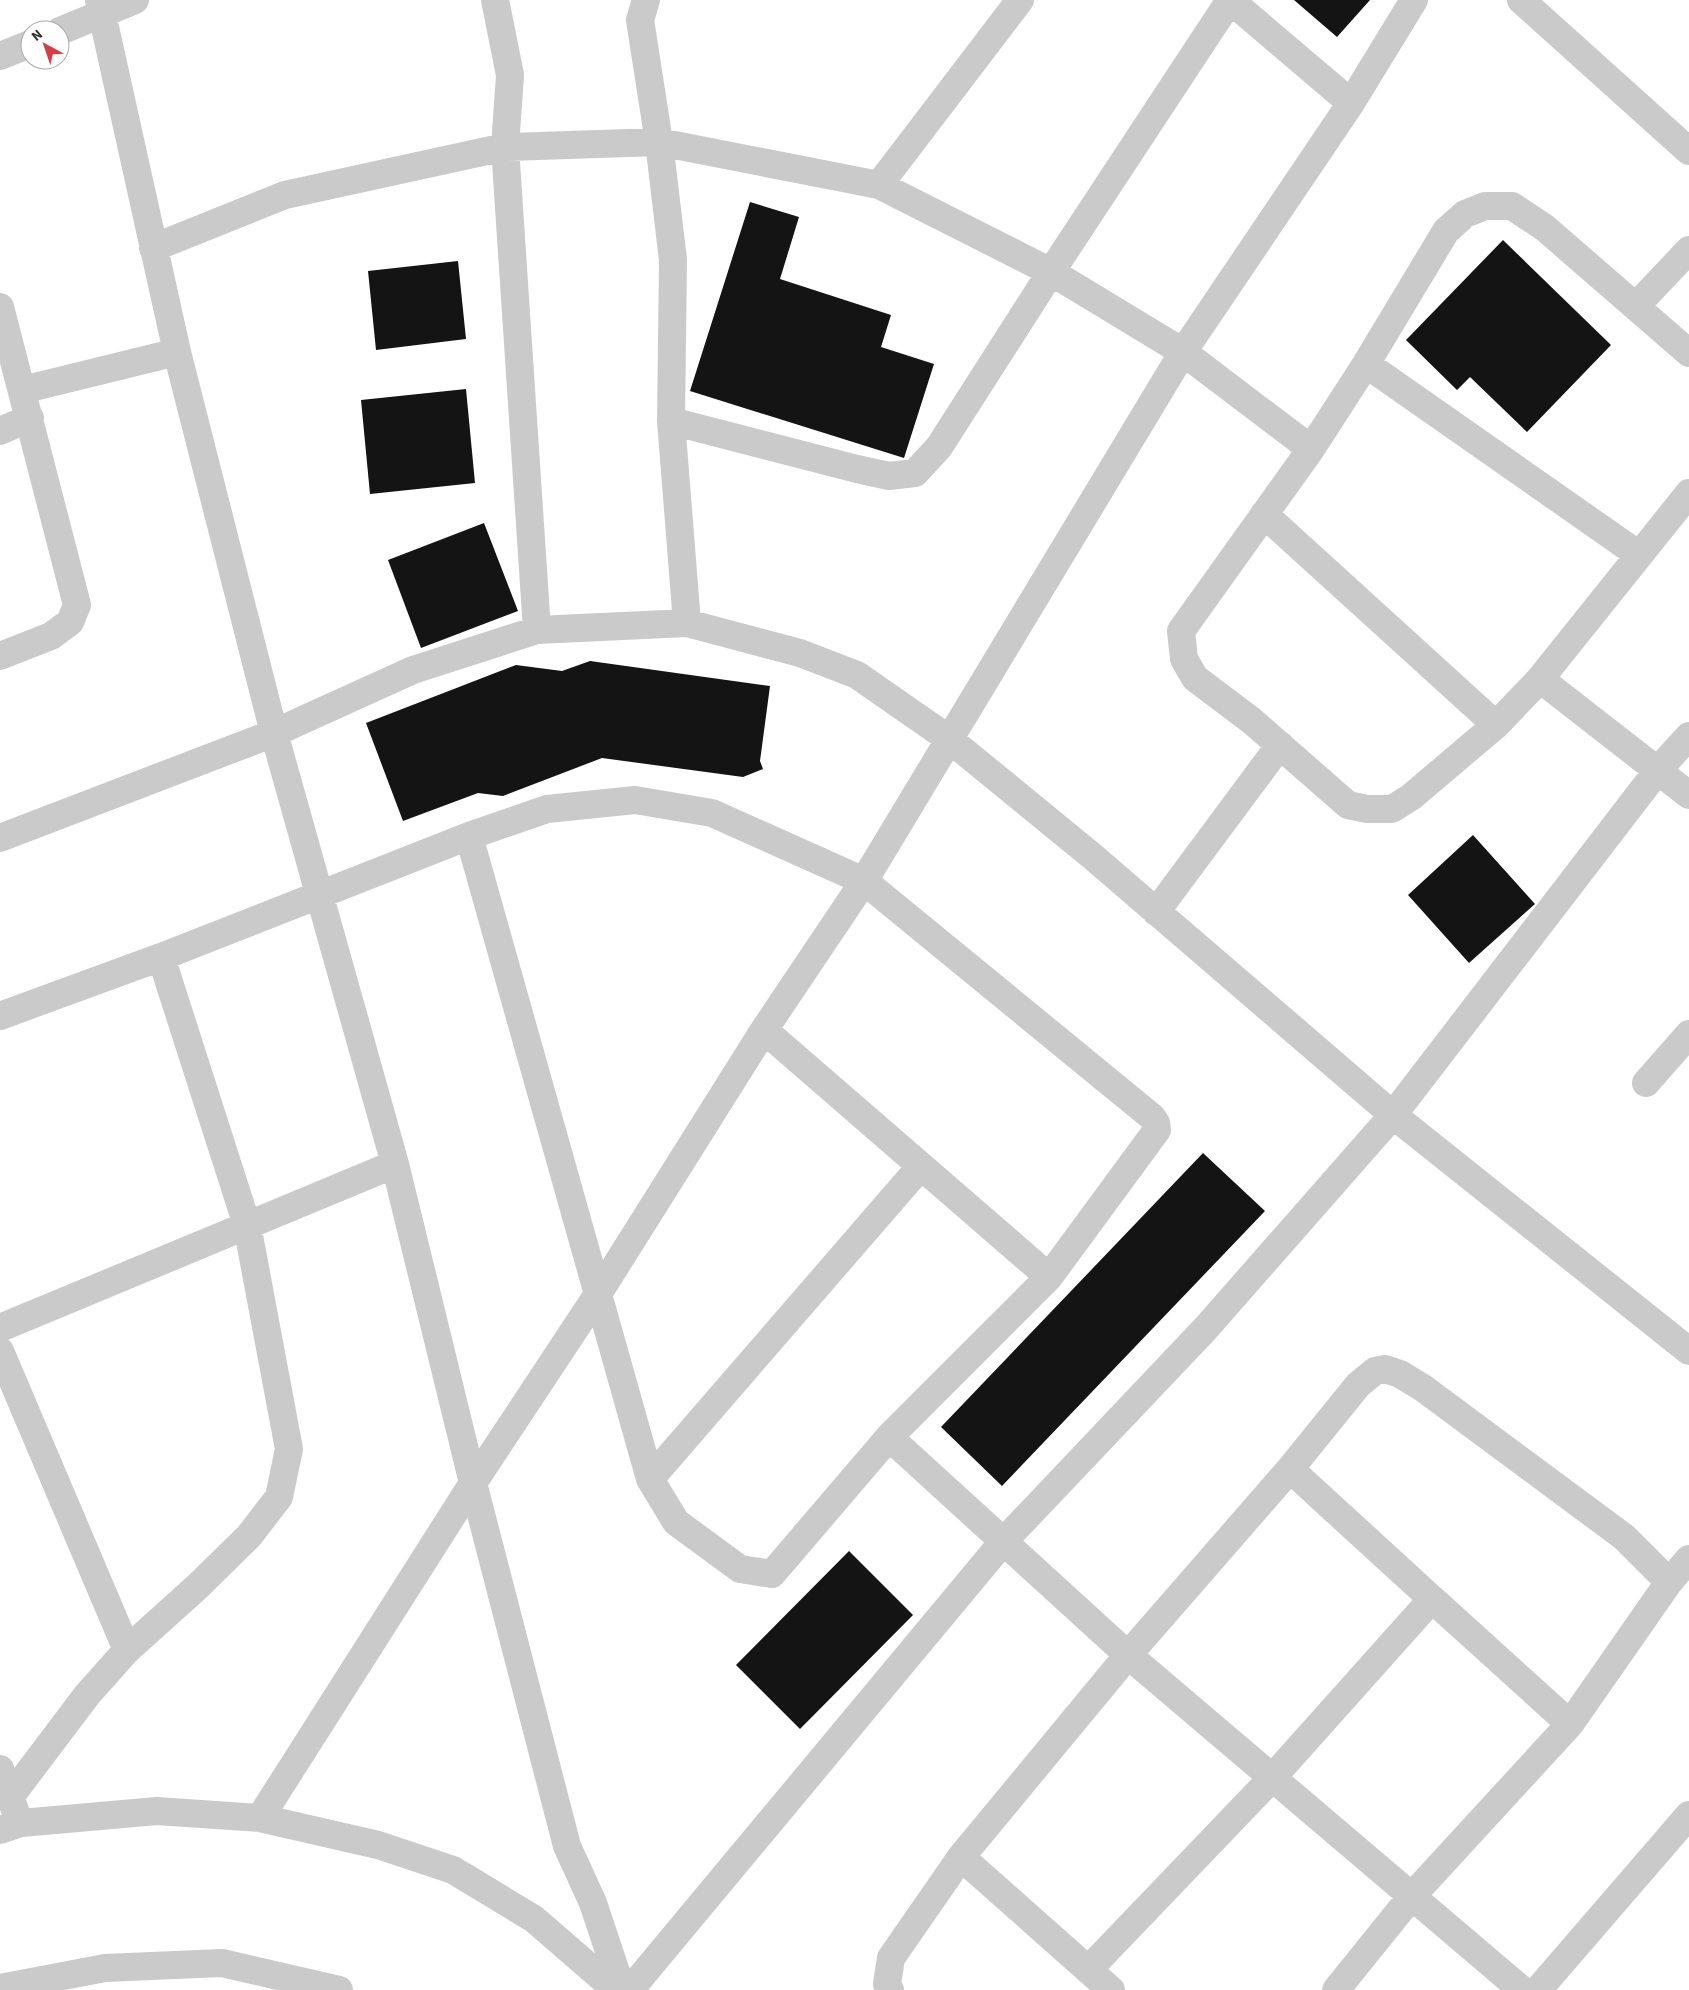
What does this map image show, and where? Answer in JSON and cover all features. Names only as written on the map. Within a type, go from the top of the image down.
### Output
[{"type":"street","points":[[70,25],[99,7],[135,0]]},
{"type":"street","points":[[495,0],[510,75],[505,147],[537,630]]},
{"type":"street","points":[[646,0],[640,20],[659,142],[673,260],[671,421],[687,623]]},
{"type":"street","points":[[879,185],[1020,0]]},
{"type":"street","points":[[671,421],[889,476],[915,472],[939,447],[1051,272],[1230,0],[1351,103]]},
{"type":"street","points":[[260,1818],[473,1483],[598,1294],[764,1030],[864,881],[1183,352],[1351,103],[1414,0]]},
{"type":"street","points":[[1521,0],[1689,151]]},
{"type":"street","points":[[99,7],[177,352],[274,733],[395,1164],[473,1483],[567,1846],[593,1903],[622,1990]]},
{"type":"street","points":[[0,56],[20,48]]},
{"type":"street","points":[[153,248],[285,195],[505,147],[659,142],[879,185],[1051,272],[1183,352],[1311,449]]},
{"type":"street","points":[[1689,354],[1544,228],[1512,206],[1485,206],[1465,214],[1446,231],[1366,364],[1311,449],[1181,631],[1184,659],[1195,678],[1280,745],[1348,805],[1367,809],[1392,809],[1411,797],[1496,725],[1540,679],[1689,493]]},
{"type":"street","points":[[1636,306],[1689,250]]},
{"type":"street","points":[[0,307],[77,605],[70,622],[51,636],[0,656]]},
{"type":"street","points":[[22,390],[177,352]]},
{"type":"street","points":[[1366,364],[1639,555]]},
{"type":"street","points":[[0,431],[30,418]]},
{"type":"street","points":[[1264,514],[1496,725]]},
{"type":"street","points":[[0,838],[274,733],[413,670],[537,630],[687,623],[728,636],[800,653],[857,675],[949,739],[1156,912],[1393,1115],[1689,1351]]},
{"type":"street","points":[[1540,679],[1689,795]]},
{"type":"street","points":[[630,1990],[1002,1543],[1206,1328],[1393,1115],[1658,770],[1689,736]]},
{"type":"street","points":[[1156,912],[1280,745]]},
{"type":"street","points":[[0,1016],[161,957],[319,893],[469,836],[547,809],[635,800],[712,813],[864,881],[1152,1117],[1156,1123],[1157,1130],[1049,1277],[889,1437],[772,1574],[740,1569],[676,1522],[650,1479],[469,836]]},
{"type":"street","points":[[10,1797],[87,1695],[127,1650],[197,1587],[249,1536],[279,1497],[289,1449],[247,1225],[161,957]]},
{"type":"street","points":[[764,1030],[1049,1277]]},
{"type":"street","points":[[1646,1083],[1689,1034]]},
{"type":"street","points":[[0,1328],[395,1164]]},
{"type":"street","points":[[650,1479],[920,1166]]},
{"type":"street","points":[[0,1351],[127,1650]]},
{"type":"street","points":[[890,1990],[887,1984],[891,1958],[961,1856],[1128,1655],[1290,1469],[1365,1378],[1375,1371],[1385,1369],[1400,1374],[1423,1388],[1624,1537],[1669,1582]]},
{"type":"street","points":[[889,1437],[1002,1543],[1128,1655],[1522,1990]]},
{"type":"street","points":[[1290,1469],[1570,1724]]},
{"type":"street","points":[[1336,1990],[1412,1897],[1570,1724],[1669,1582],[1689,1559]]},
{"type":"street","points":[[1088,1970],[1272,1778],[1432,1600]]},
{"type":"street","points":[[0,1769],[10,1797],[10,1826],[157,1811],[260,1818],[378,1846],[453,1870],[534,1919],[616,1990]]},
{"type":"street","points":[[1538,1990],[1689,1815]]},
{"type":"street","points":[[961,1856],[1110,1990]]},
{"type":"street","points":[[0,1988],[105,1968],[222,1963],[339,1990]]},
{"type":"building","points":[[1294,0],[1370,0],[1337,37]]},
{"type":"building","points":[[750,202],[799,217],[780,279],[891,315],[881,347],[934,364],[904,458],[690,391]]},
{"type":"building","points":[[1503,240],[1611,345],[1527,432],[1470,377],[1457,390],[1406,340]]},
{"type":"building","points":[[458,261],[466,339],[376,350],[368,271]]},
{"type":"building","points":[[466,389],[475,483],[370,494],[361,400]]},
{"type":"building","points":[[484,523],[518,611],[421,648],[388,560]]},
{"type":"building","points":[[590,661],[770,686],[760,761],[763,769],[743,777],[602,758],[503,796],[478,793],[403,821],[366,723],[516,665],[562,671]]},
{"type":"building","points":[[1473,835],[1535,904],[1469,963],[1408,895]]},
{"type":"building","points":[[1203,1153],[1265,1211],[1002,1486],[941,1427]]},
{"type":"building","points":[[849,1551],[913,1615],[800,1729],[736,1665]]}]
